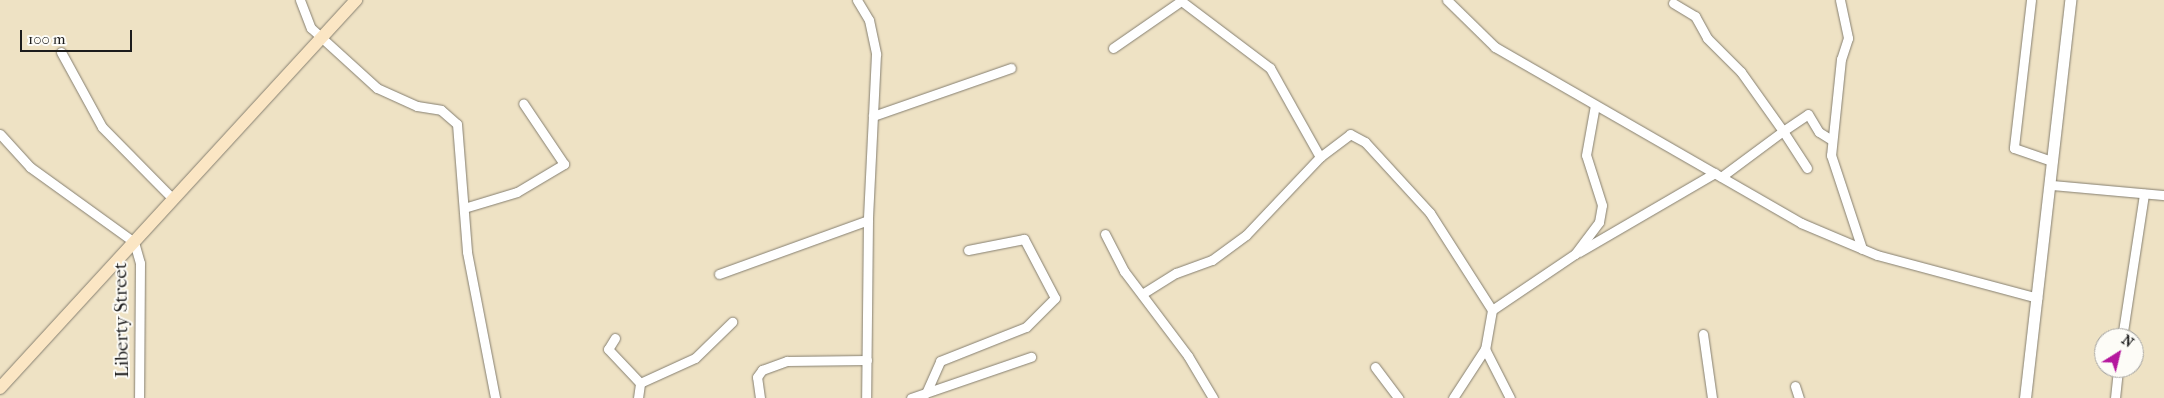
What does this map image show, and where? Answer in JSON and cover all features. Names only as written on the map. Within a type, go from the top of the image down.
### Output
[{"type":"main road","points":[[0,388],[356,0]]},
{"type":"street","points":[[300,0],[310,28],[377,88],[417,106],[441,110],[457,124],[464,208],[478,322],[495,398]]},
{"type":"street","points":[[857,0],[869,20],[876,54],[868,220],[866,398]]},
{"type":"street","points":[[1113,48],[1180,0],[1270,68],[1320,157]]},
{"type":"street","points":[[1447,0],[1495,47],[1801,223],[1862,249],[2037,298]]},
{"type":"street","points":[[1840,0],[1848,38],[1841,59],[1830,155],[1862,249]]},
{"type":"street","points":[[2031,0],[2014,148],[2051,161]]},
{"type":"street","points":[[2025,398],[2051,185],[2051,161],[2070,0]]},
{"type":"street","points":[[1673,3],[1696,16],[1707,38],[1741,72],[1807,168]]},
{"type":"street","points":[[62,52],[102,127],[173,199]]},
{"type":"street","points":[[873,116],[1012,68]]},
{"type":"street","points":[[464,208],[518,192],[564,164],[524,103]]},
{"type":"street","points":[[1575,254],[1599,222],[1602,205],[1586,155],[1595,105]]},
{"type":"street","points":[[1492,310],[1575,254],[1718,175],[1808,114],[1819,132],[1832,140]]},
{"type":"street","points":[[0,134],[30,167],[134,242]]},
{"type":"street","points":[[1142,294],[1176,273],[1212,260],[1246,234],[1320,157],[1350,134],[1364,142],[1430,213],[1492,310],[1485,349],[1452,398]]},
{"type":"street","points":[[2051,185],[2164,195]]},
{"type":"street","points":[[2124,328],[2144,194]]},
{"type":"street","points":[[719,274],[868,220]]},
{"type":"street","points":[[1105,234],[1142,294],[1213,398]]},
{"type":"street","points":[[926,393],[940,361],[1026,327],[1055,298],[1024,238],[968,250]]},
{"type":"street","name":"Liberty Street","points":[[134,242],[140,263],[139,398]]},
{"type":"street","points":[[640,383],[695,358],[732,322]]},
{"type":"street","points":[[1703,334],[1712,398]]},
{"type":"street","points":[[615,338],[608,349],[640,383]]},
{"type":"street","points":[[1485,349],[1510,398]]},
{"type":"street","points":[[911,398],[1031,357]]},
{"type":"street","points":[[760,398],[757,377],[762,370],[787,361],[866,360]]},
{"type":"street","points":[[1375,367],[1398,398]]},
{"type":"street","points":[[2115,398],[2117,378]]},
{"type":"street","points":[[638,398],[640,383]]},
{"type":"street","points":[[1795,386],[1799,398]]}]
